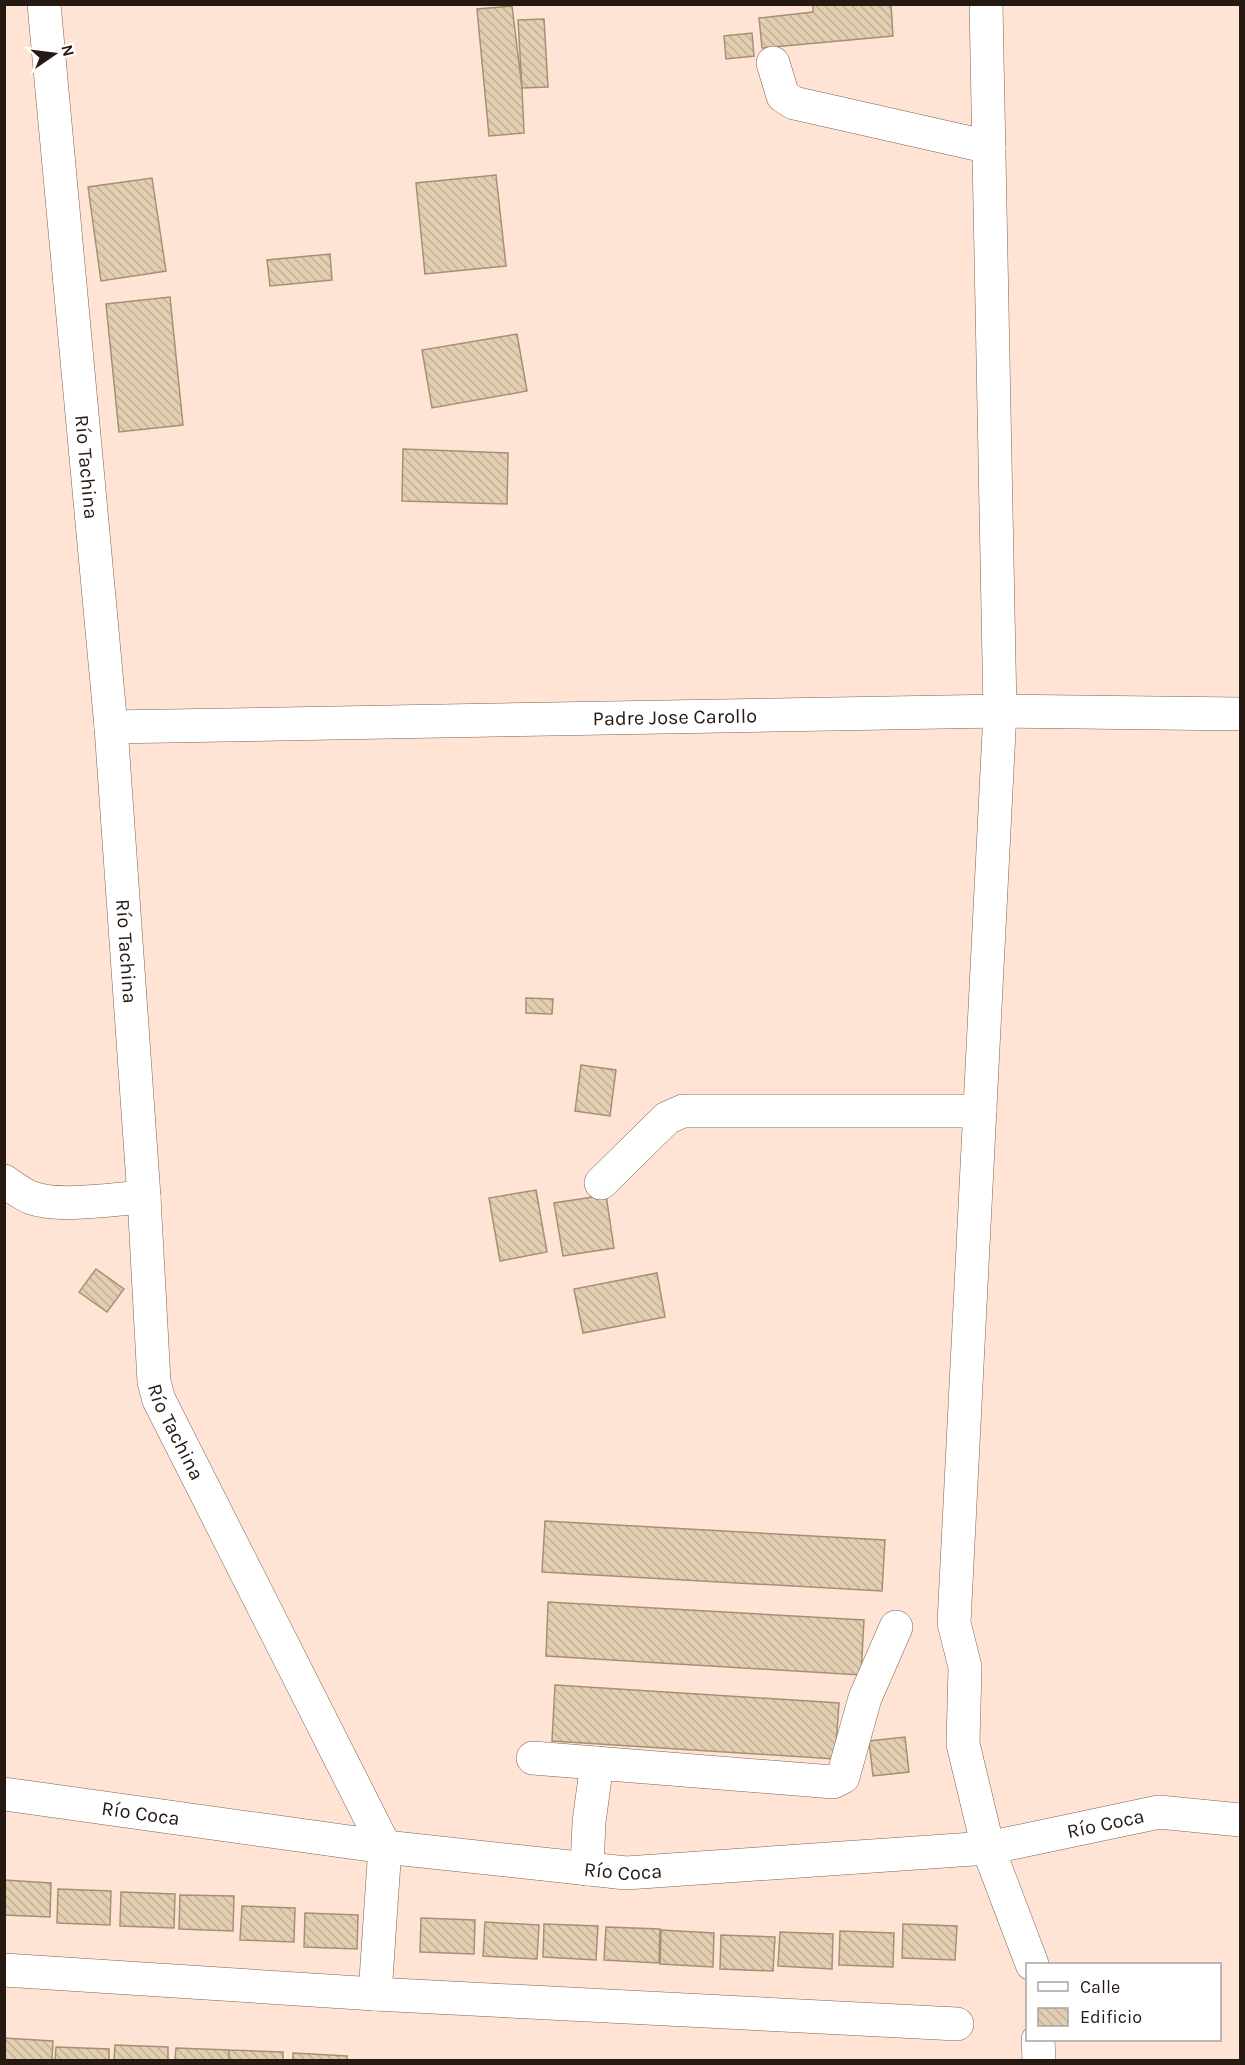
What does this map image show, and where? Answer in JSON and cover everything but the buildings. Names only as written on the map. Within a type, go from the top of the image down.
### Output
[{"type":"street","name":"Río Tachina","points":[[44,4],[111,727],[144,1197],[154,1382],[159,1400],[385,1847]]},
{"type":"street","points":[[986,4],[1000,711],[954,1623],[965,1667],[963,1744],[988,1848],[1031,1963]]},
{"type":"street","points":[[773,63],[783,96],[794,103],[989,147]]},
{"type":"street","name":"Padre Jose Carollo","points":[[111,727],[1000,711],[1240,714]]},
{"type":"street","points":[[601,1183],[668,1118],[684,1111],[980,1111]]},
{"type":"street","points":[[4,1181],[32,1198],[49,1202],[144,1197]]},
{"type":"street","points":[[533,1758],[838,1781],[843,1777],[865,1698],[896,1627]]},
{"type":"street","points":[[587,1869],[589,1821],[597,1763]]},
{"type":"street","name":"Río Coca","points":[[4,1794],[385,1847],[627,1873],[988,1848],[1159,1812],[1240,1820]]},
{"type":"street","points":[[375,1994],[385,1847]]},
{"type":"street","points":[[4,1970],[375,1994],[957,2024]]},
{"type":"street","points":[[1038,2041],[1039,2061]]}]
